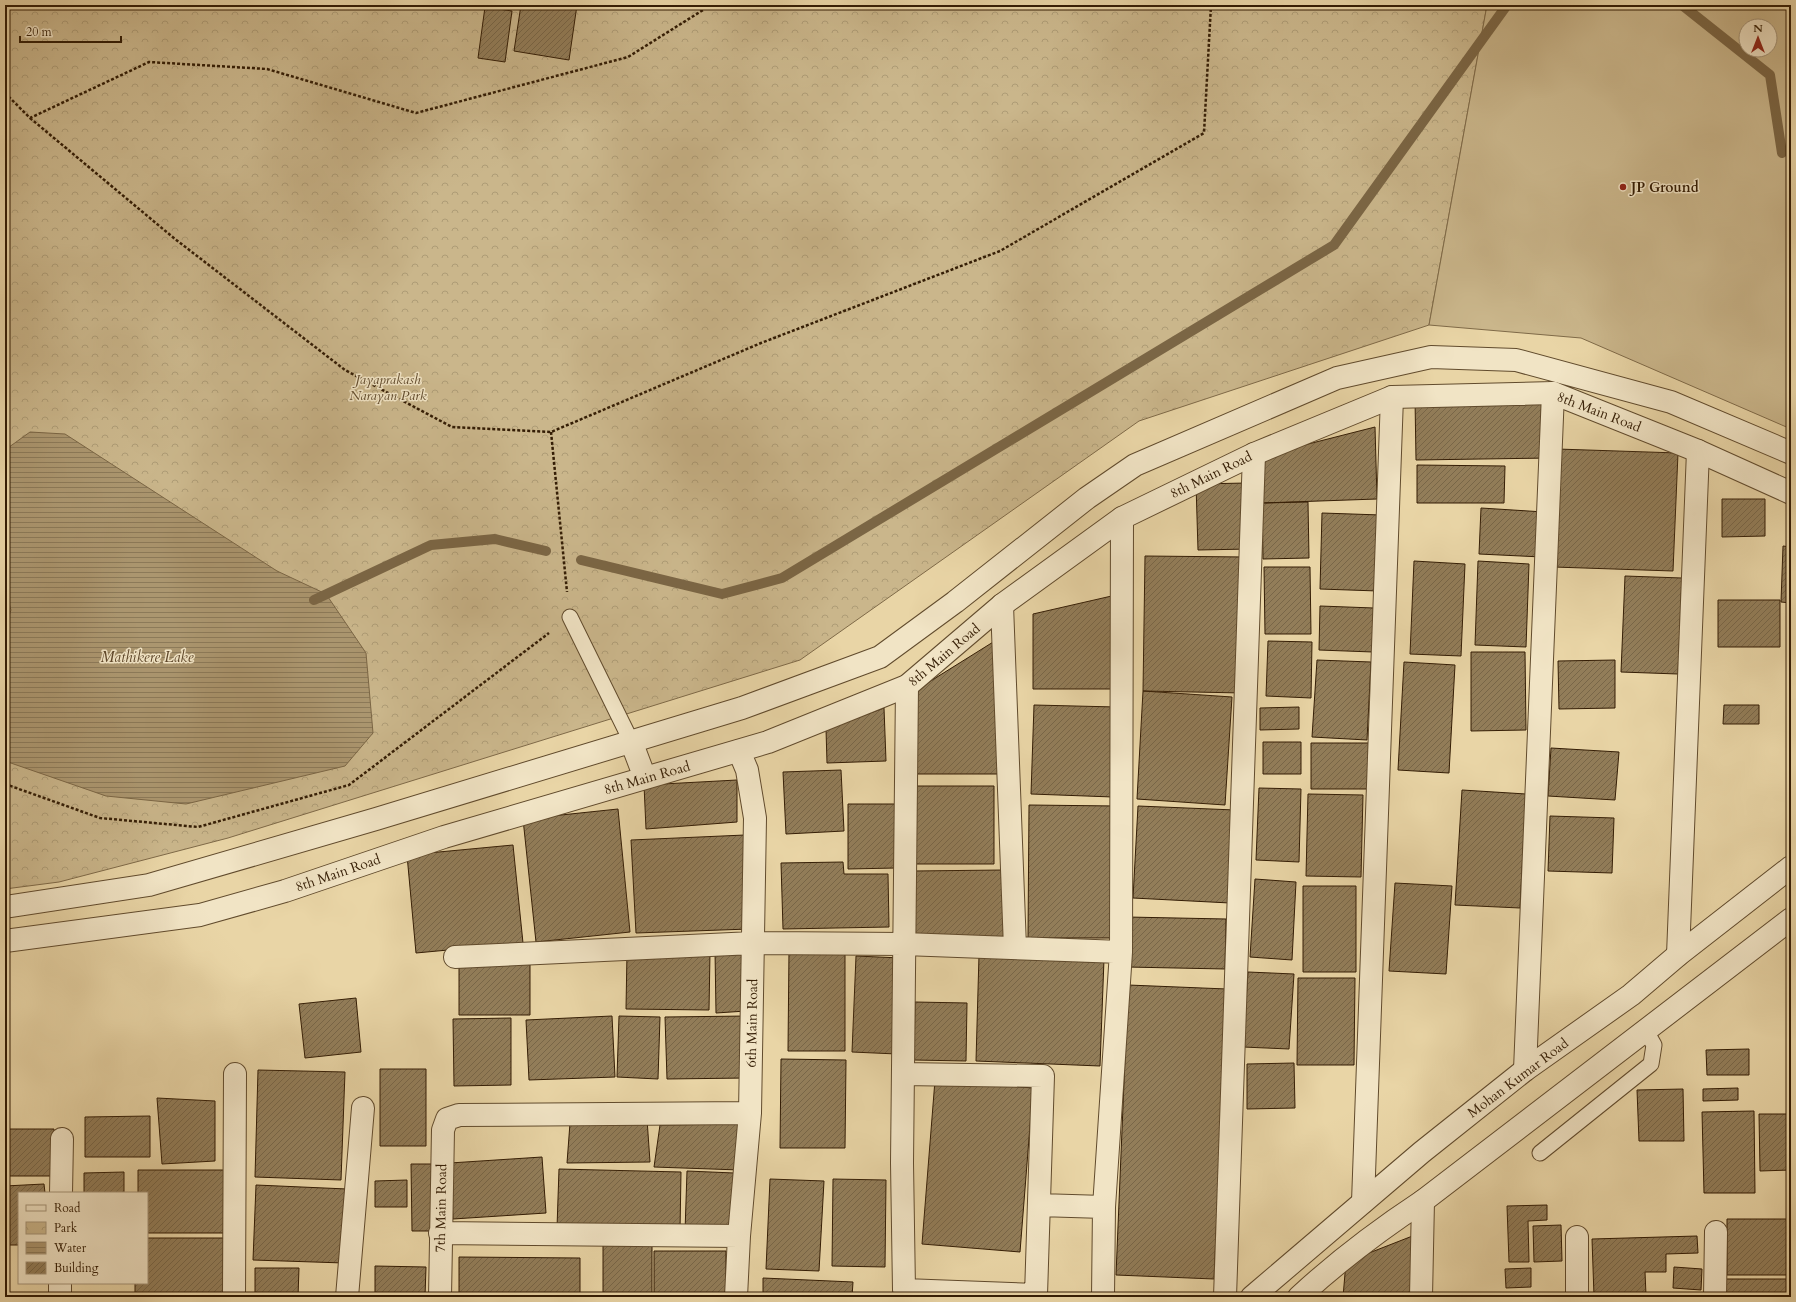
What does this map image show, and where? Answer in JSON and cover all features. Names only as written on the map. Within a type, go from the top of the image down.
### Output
[{"type":"street","points":[[5,907],[149,885],[376,819],[742,708],[880,657],[955,602],[1087,498],[1135,465],[1337,378],[1431,356],[1516,360],[1671,402],[1791,453]]},
{"type":"street","name":"8th Main Road","points":[[5,941],[200,915],[285,891],[444,837],[768,742],[907,686],[1002,605],[1122,518],[1254,454],[1392,397],[1553,393],[1698,451],[1791,493]]},
{"type":"street","points":[[1524,1070],[1553,393]]},
{"type":"street","points":[[1363,1202],[1392,397]]},
{"type":"street","points":[[1678,955],[1698,451]]},
{"type":"street","points":[[1226,1297],[1254,454]]},
{"type":"street","points":[[1103,1297],[1104,1207],[1121,952],[1122,518]]},
{"type":"street","points":[[1002,605],[1015,948]]},
{"type":"street","points":[[903,1074],[1043,1076],[1036,1295],[904,1290],[902,1163],[907,686]]},
{"type":"street","points":[[632,741],[645,778]]},
{"type":"street","name":"6th Main Road","points":[[736,1297],[739,1236],[750,1113],[755,818],[748,770],[739,751]]},
{"type":"street","name":"Mohan Kumar Road","points":[[1252,1297],[1363,1202],[1524,1070],[1631,995],[1678,955],[1791,867]]},
{"type":"street","points":[[1299,1297],[1334,1266],[1379,1230],[1423,1201],[1791,919]]},
{"type":"street","points":[[455,957],[753,942],[904,944],[1121,952]]},
{"type":"street","points":[[234,1297],[235,1074]]},
{"type":"street","points":[[347,1297],[363,1108]]},
{"type":"street","name":"7th Main Road","points":[[440,1297],[443,1130],[447,1119],[459,1115],[750,1113]]},
{"type":"street","points":[[61,1192],[62,1139]]},
{"type":"street","points":[[1421,1297],[1423,1201]]},
{"type":"street","points":[[1039,1205],[1104,1207]]},
{"type":"street","points":[[1715,1297],[1716,1232]]},
{"type":"street","points":[[440,1233],[739,1236]]},
{"type":"street","points":[[1576,1237],[1577,1297]]},
{"type":"street","points":[[60,1284],[60,1297]]},
{"type":"lane","points":[[570,617],[632,741]]},
{"type":"lane","points":[[1540,1153],[1652,1064],[1654,1045],[1646,1031]]},
{"type":"path","points":[[30,118],[149,62],[267,69],[416,113],[628,57],[711,5]]},
{"type":"path","points":[[5,93],[30,118],[175,239],[345,370],[452,427],[550,432],[761,343],[1000,251],[1204,133],[1211,5]]},
{"type":"path","points":[[5,784],[100,818],[198,827],[349,785],[570,617],[550,432]]},
{"type":"green space","name":"Jayaprakash Narayan Park","points":[[5,5],[1487,5],[1429,325],[1139,421],[800,660],[228,838],[59,882],[5,889]]},
{"type":"green space","name":"JP Ground","points":[[1487,5],[1791,5],[1791,429],[1581,338],[1429,325]]},
{"type":"water","name":"Mathikere Lake","points":[[30,432],[65,434],[277,571],[326,594],[366,653],[373,733],[345,766],[186,804],[106,796],[5,761],[5,628],[11,610],[5,589],[5,450]]},
{"type":"building","points":[[521,5],[577,5],[569,60],[514,51]]},
{"type":"building","points":[[485,7],[512,11],[505,62],[478,58]]},
{"type":"building","points":[[1549,397],[1550,458],[1416,460],[1415,399]]},
{"type":"building","points":[[1375,427],[1377,499],[1262,503],[1265,455]]},
{"type":"building","points":[[1557,449],[1678,453],[1673,571],[1554,567]]},
{"type":"building","points":[[1417,465],[1505,466],[1504,503],[1417,503]]},
{"type":"building","points":[[1247,483],[1249,549],[1198,550],[1196,484]]},
{"type":"building","points":[[1722,499],[1765,499],[1765,536],[1722,537]]},
{"type":"building","points":[[1308,502],[1309,558],[1263,559],[1262,503]]},
{"type":"building","points":[[1481,508],[1544,512],[1542,557],[1479,554]]},
{"type":"building","points":[[1322,513],[1381,515],[1378,591],[1320,589]]},
{"type":"building","points":[[1783,546],[1791,547],[1791,603],[1781,602]]},
{"type":"building","points":[[1145,556],[1245,557],[1243,693],[1143,691]]},
{"type":"building","points":[[1414,561],[1465,564],[1461,656],[1410,654]]},
{"type":"building","points":[[1478,561],[1529,564],[1526,647],[1475,645]]},
{"type":"building","points":[[1264,567],[1310,567],[1311,634],[1265,634]]},
{"type":"building","points":[[1625,576],[1682,578],[1678,674],[1621,672]]},
{"type":"building","points":[[1116,595],[1113,689],[1033,689],[1033,614]]},
{"type":"building","points":[[1718,600],[1780,600],[1780,647],[1718,647]]},
{"type":"building","points":[[1320,606],[1374,608],[1373,652],[1319,650]]},
{"type":"building","points":[[998,639],[1000,774],[908,774],[913,692]]},
{"type":"building","points":[[1268,641],[1312,642],[1311,698],[1266,696]]},
{"type":"building","points":[[1471,652],[1525,652],[1526,730],[1471,731]]},
{"type":"building","points":[[1317,660],[1371,662],[1367,740],[1312,737]]},
{"type":"building","points":[[1615,660],[1615,708],[1559,709],[1558,661]]},
{"type":"building","points":[[1404,662],[1455,665],[1449,773],[1398,770]]},
{"type":"building","points":[[1143,691],[1232,697],[1225,805],[1137,799]]},
{"type":"building","points":[[1034,705],[1116,707],[1113,797],[1031,794]]},
{"type":"building","points":[[1724,705],[1759,705],[1759,724],[1723,724]]},
{"type":"building","points":[[1299,707],[1299,729],[1260,730],[1260,708]]},
{"type":"building","points":[[884,708],[886,761],[827,763],[826,729]]},
{"type":"building","points":[[1263,742],[1301,742],[1301,774],[1263,774]]},
{"type":"building","points":[[1311,743],[1374,743],[1374,789],[1311,789]]},
{"type":"building","points":[[1551,748],[1619,752],[1615,800],[1548,796]]},
{"type":"building","points":[[841,770],[844,831],[786,834],[783,772]]},
{"type":"building","points":[[737,780],[737,822],[646,829],[644,785]]},
{"type":"building","points":[[911,786],[994,786],[994,864],[911,864]]},
{"type":"building","points":[[1259,788],[1301,789],[1299,862],[1256,860]]},
{"type":"building","points":[[1462,790],[1526,794],[1520,908],[1455,905]]},
{"type":"building","points":[[1308,794],[1363,795],[1361,877],[1306,876]]},
{"type":"building","points":[[848,804],[896,804],[896,868],[848,869]]},
{"type":"building","points":[[1029,805],[1116,806],[1115,938],[1028,938]]},
{"type":"building","points":[[1138,806],[1235,810],[1230,903],[1133,898]]},
{"type":"building","points":[[618,809],[630,932],[536,942],[523,819]]},
{"type":"building","points":[[1550,816],[1614,818],[1612,873],[1548,871]]},
{"type":"building","points":[[745,835],[749,929],[636,933],[631,840]]},
{"type":"building","points":[[513,845],[523,943],[416,953],[407,855]]},
{"type":"building","points":[[843,862],[844,874],[888,874],[889,927],[783,929],[781,863]]},
{"type":"building","points":[[1002,870],[1004,937],[915,938],[914,871]]},
{"type":"building","points":[[1255,879],[1296,882],[1292,960],[1250,957]]},
{"type":"building","points":[[1395,883],[1452,886],[1446,974],[1389,971]]},
{"type":"building","points":[[1303,886],[1356,886],[1356,972],[1303,972]]},
{"type":"building","points":[[1127,917],[1226,919],[1225,969],[1127,967]]},
{"type":"building","points":[[789,949],[845,949],[845,1051],[788,1051]]},
{"type":"building","points":[[715,951],[745,952],[746,1011],[716,1013]]},
{"type":"building","points":[[627,952],[710,953],[709,1010],[626,1009]]},
{"type":"building","points":[[979,955],[1104,959],[1100,1066],[976,1061]]},
{"type":"building","points":[[856,956],[901,958],[897,1054],[852,1052]]},
{"type":"building","points":[[459,963],[530,963],[530,1015],[459,1015]]},
{"type":"building","points":[[1248,972],[1294,974],[1289,1049],[1243,1047]]},
{"type":"building","points":[[1298,978],[1355,978],[1354,1065],[1297,1065]]},
{"type":"building","points":[[1128,985],[1227,989],[1214,1279],[1116,1275]]},
{"type":"building","points":[[356,998],[361,1052],[305,1058],[299,1004]]},
{"type":"building","points":[[915,1002],[967,1003],[966,1061],[914,1060]]},
{"type":"building","points":[[612,1016],[615,1077],[529,1080],[526,1020]]},
{"type":"building","points":[[619,1016],[660,1017],[658,1079],[617,1077]]},
{"type":"building","points":[[747,1016],[746,1078],[667,1079],[665,1017]]},
{"type":"building","points":[[511,1018],[511,1085],[454,1086],[453,1019]]},
{"type":"building","points":[[1749,1049],[1749,1075],[1707,1075],[1706,1050]]},
{"type":"building","points":[[781,1059],[846,1060],[845,1148],[780,1148]]},
{"type":"building","points":[[1294,1063],[1295,1108],[1247,1109],[1247,1064]]},
{"type":"building","points":[[380,1069],[426,1069],[426,1146],[380,1146]]},
{"type":"building","points":[[258,1070],[345,1072],[341,1180],[255,1177]]},
{"type":"building","points":[[935,1080],[1033,1088],[1020,1252],[922,1244]]},
{"type":"building","points":[[1738,1088],[1738,1100],[1703,1101],[1703,1089]]},
{"type":"building","points":[[1683,1089],[1684,1141],[1639,1141],[1637,1090]]},
{"type":"building","points":[[157,1098],[215,1101],[215,1161],[162,1164]]},
{"type":"building","points":[[1754,1111],[1755,1193],[1704,1193],[1702,1112]]},
{"type":"building","points":[[1759,1114],[1791,1114],[1791,1170],[1760,1171]]},
{"type":"building","points":[[150,1116],[150,1157],[85,1157],[85,1117]]},
{"type":"building","points":[[647,1119],[650,1162],[567,1163],[570,1123]]},
{"type":"building","points":[[738,1124],[740,1170],[654,1167],[660,1125]]},
{"type":"building","points":[[5,1129],[54,1129],[54,1176],[5,1176]]},
{"type":"building","points":[[542,1157],[546,1213],[453,1219],[450,1163]]},
{"type":"building","points":[[411,1164],[434,1164],[434,1231],[412,1231]]},
{"type":"building","points":[[559,1169],[681,1172],[680,1231],[557,1228]]},
{"type":"building","points":[[138,1170],[228,1170],[229,1233],[148,1233],[148,1192],[138,1192]]},
{"type":"building","points":[[687,1171],[734,1173],[732,1233],[685,1232]]},
{"type":"building","points":[[124,1172],[124,1192],[84,1192],[84,1173]]},
{"type":"building","points":[[770,1179],[824,1181],[819,1271],[766,1269]]},
{"type":"building","points":[[833,1179],[886,1180],[885,1267],[832,1266]]},
{"type":"building","points":[[407,1180],[407,1207],[375,1207],[375,1181]]},
{"type":"building","points":[[44,1184],[45,1192],[18,1192],[18,1245],[5,1245],[5,1186]]},
{"type":"building","points":[[256,1185],[347,1189],[344,1263],[253,1260]]},
{"type":"building","points":[[1547,1205],[1547,1220],[1528,1221],[1529,1262],[1509,1262],[1507,1206]]},
{"type":"building","points":[[1727,1219],[1791,1219],[1791,1275],[1727,1275]]},
{"type":"building","points":[[1561,1225],[1562,1261],[1534,1262],[1533,1226]]},
{"type":"building","points":[[1415,1235],[1412,1297],[1343,1297],[1346,1262]]},
{"type":"building","points":[[1697,1236],[1698,1253],[1666,1254],[1666,1272],[1645,1272],[1646,1295],[1594,1296],[1592,1239]]},
{"type":"building","points":[[148,1238],[227,1238],[228,1297],[135,1297],[135,1284],[148,1284]]},
{"type":"building","points":[[603,1241],[652,1241],[652,1297],[603,1297]]},
{"type":"building","points":[[654,1251],[726,1251],[726,1297],[654,1297]]},
{"type":"building","points":[[459,1257],[580,1258],[580,1297],[459,1297]]},
{"type":"building","points":[[375,1266],[426,1267],[425,1297],[375,1297]]},
{"type":"building","points":[[1674,1267],[1702,1269],[1701,1290],[1673,1288]]},
{"type":"building","points":[[255,1268],[299,1268],[298,1297],[255,1297]]},
{"type":"building","points":[[1531,1268],[1531,1287],[1506,1288],[1505,1269]]},
{"type":"building","points":[[763,1278],[853,1282],[852,1297],[763,1297]]},
{"type":"building","points":[[1726,1279],[1790,1279],[1790,1297],[1726,1297]]},
{"type":"waterway","points":[[581,560],[722,594],[782,578],[1334,245],[1507,5]]},
{"type":"waterway","points":[[1682,5],[1770,75],[1782,153]]},
{"type":"waterway","points":[[314,600],[431,545],[495,539],[546,551]]},
{"type":"place","name":"JP Ground","points":[[1623,187]]}]
